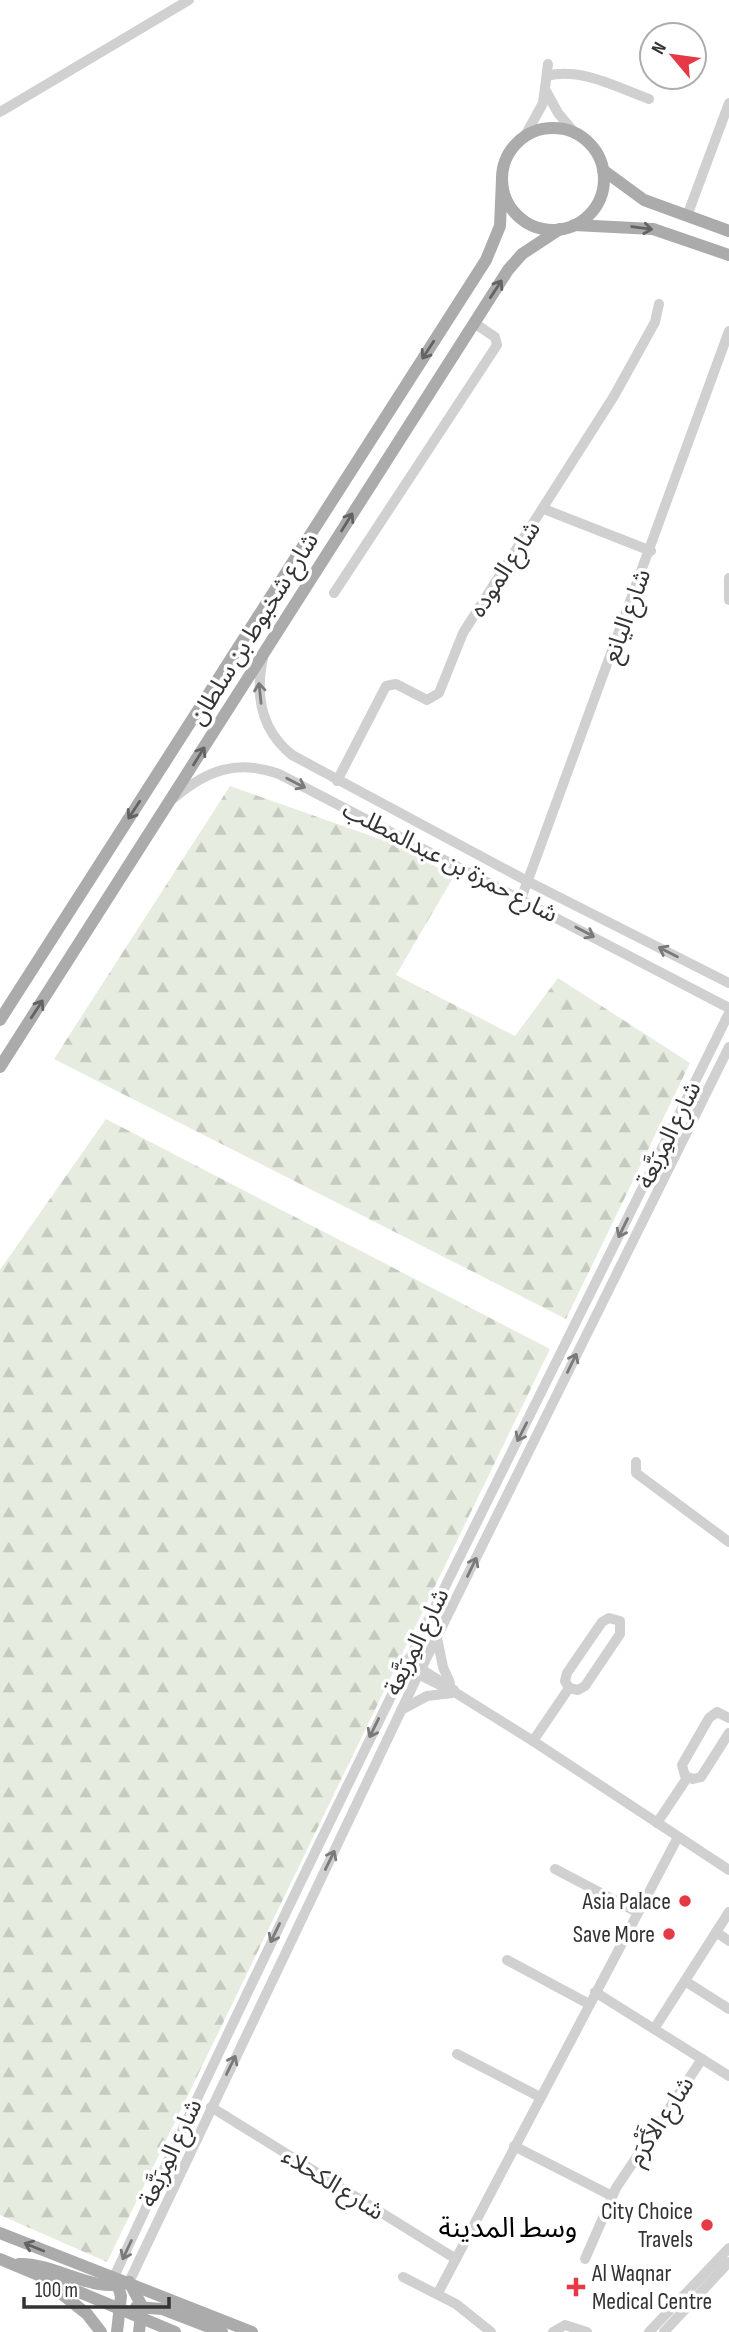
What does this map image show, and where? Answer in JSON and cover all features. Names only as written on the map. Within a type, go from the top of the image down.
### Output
[{"type":"main road","points":[[604,170],[604,187],[598,203],[588,216],[574,225],[560,229],[543,229],[527,223],[514,212],[505,197],[502,179],[505,163],[513,148],[525,136],[541,129],[558,128],[574,132],[593,148],[604,170],[634,194],[729,231]]},
{"type":"main road","name":"شارع شخبوط بن سلطان","points":[[0,1020],[486,260],[500,226],[502,179]]},
{"type":"main road","points":[[574,225],[653,229],[729,255]]},
{"type":"main road","name":"شارع شخبوط بن سلطان","points":[[0,1067],[474,323],[522,254],[560,229]]},
{"type":"main road","points":[[0,2233],[252,2332]]},
{"type":"main road","points":[[0,2259],[175,2332]]},
{"type":"main road","points":[[14,2264],[49,2267],[99,2285],[121,2282]]},
{"type":"main road","points":[[33,2273],[78,2306],[98,2325],[101,2332]]},
{"type":"main road","points":[[117,2332],[121,2282]]},
{"type":"main road","points":[[121,2282],[141,2319]]},
{"type":"main road","points":[[141,2319],[162,2309],[222,2332]]},
{"type":"street","points":[[0,112],[189,0]]},
{"type":"street","points":[[525,136],[538,115],[546,91],[548,64]]},
{"type":"street","points":[[547,76],[568,72],[649,99]]},
{"type":"street","points":[[546,91],[558,113],[574,132]]},
{"type":"street","points":[[687,216],[729,103]]},
{"type":"street","name":"شارع الموده","points":[[337,780],[386,686],[401,686],[427,700],[436,697],[463,633],[614,396],[650,330],[659,304]]},
{"type":"street","points":[[334,593],[497,345],[495,337],[474,323]]},
{"type":"street","name":"شارع اليانع","points":[[522,899],[724,359],[729,331]]},
{"type":"street","points":[[544,509],[651,551]]},
{"type":"street","points":[[729,578],[729,600]]},
{"type":"street","name":"شارع حمزة بن عبدالمطلب","points":[[264,653],[258,693],[271,732],[292,755],[528,882],[729,983]]},
{"type":"street","name":"شارع حمزة بن عبدالمطلب","points":[[169,803],[210,772],[226,767],[262,768],[522,899],[729,1008]]},
{"type":"street","name":"شارع المِرَبَّعة","points":[[121,2282],[198,2095],[406,1663],[729,1013]]},
{"type":"street","name":"شارع المِرَبَّعة","points":[[121,2282],[211,2108],[420,1671],[729,1046]]},
{"type":"street","points":[[636,1462],[636,1473],[729,1542]]},
{"type":"street","points":[[533,1741],[569,1688],[566,1675],[581,1652],[602,1622],[609,1618],[617,1619],[621,1625],[620,1634],[585,1686],[578,1690],[569,1688]]},
{"type":"street","points":[[437,1638],[443,1667],[456,1693]]},
{"type":"street","points":[[406,1663],[442,1679],[456,1693],[729,1870]]},
{"type":"street","points":[[401,1710],[427,1696],[456,1693]]},
{"type":"street","points":[[687,1778],[682,1765],[709,1718],[718,1712],[729,1718]]},
{"type":"street","points":[[687,1778],[697,1779],[705,1773],[729,1733]]},
{"type":"street","points":[[657,1823],[687,1778]]},
{"type":"street","points":[[438,2293],[678,1837]]},
{"type":"street","points":[[555,1870],[637,1912]]},
{"type":"street","points":[[654,2029],[729,1912]]},
{"type":"street","points":[[716,1932],[729,1941]]},
{"type":"street","points":[[507,1960],[589,2004]]},
{"type":"street","points":[[685,1981],[729,2009]]},
{"type":"street","points":[[595,1992],[729,2076]]},
{"type":"street","points":[[457,2054],[540,2097]]},
{"type":"street","name":"شارع الأَكْرَم","points":[[585,2259],[612,2196],[702,2059]]},
{"type":"street","name":"شارع الكحلاء","points":[[211,2108],[456,2259]]},
{"type":"street","points":[[514,2146],[612,2196]]},
{"type":"street","points":[[649,2332],[729,2248]]},
{"type":"street","points":[[664,2332],[729,2262]]},
{"type":"street","points":[[403,2277],[438,2293],[491,2332]]},
{"type":"street","points":[[553,2332],[565,2325],[587,2332]]},
{"type":"green space","points":[[230,786],[391,843],[454,876],[396,975],[515,1036],[558,978],[690,1063],[566,1319],[54,1059]]},
{"type":"green space","points":[[106,1119],[550,1349],[107,2262],[0,2215],[0,1270]]},
{"type":"place","name":"Asia Palace","points":[[685,1901]]},
{"type":"place","name":"Save More","points":[[669,1934]]},
{"type":"place","name":"City Choice Travels","points":[[707,2225]]},
{"type":"place","name":"Al Waqnar Medical Centre","points":[[576,2287]]},
{"type":"district","name":"وسط المدينة","points":[[508,2228]]}]
